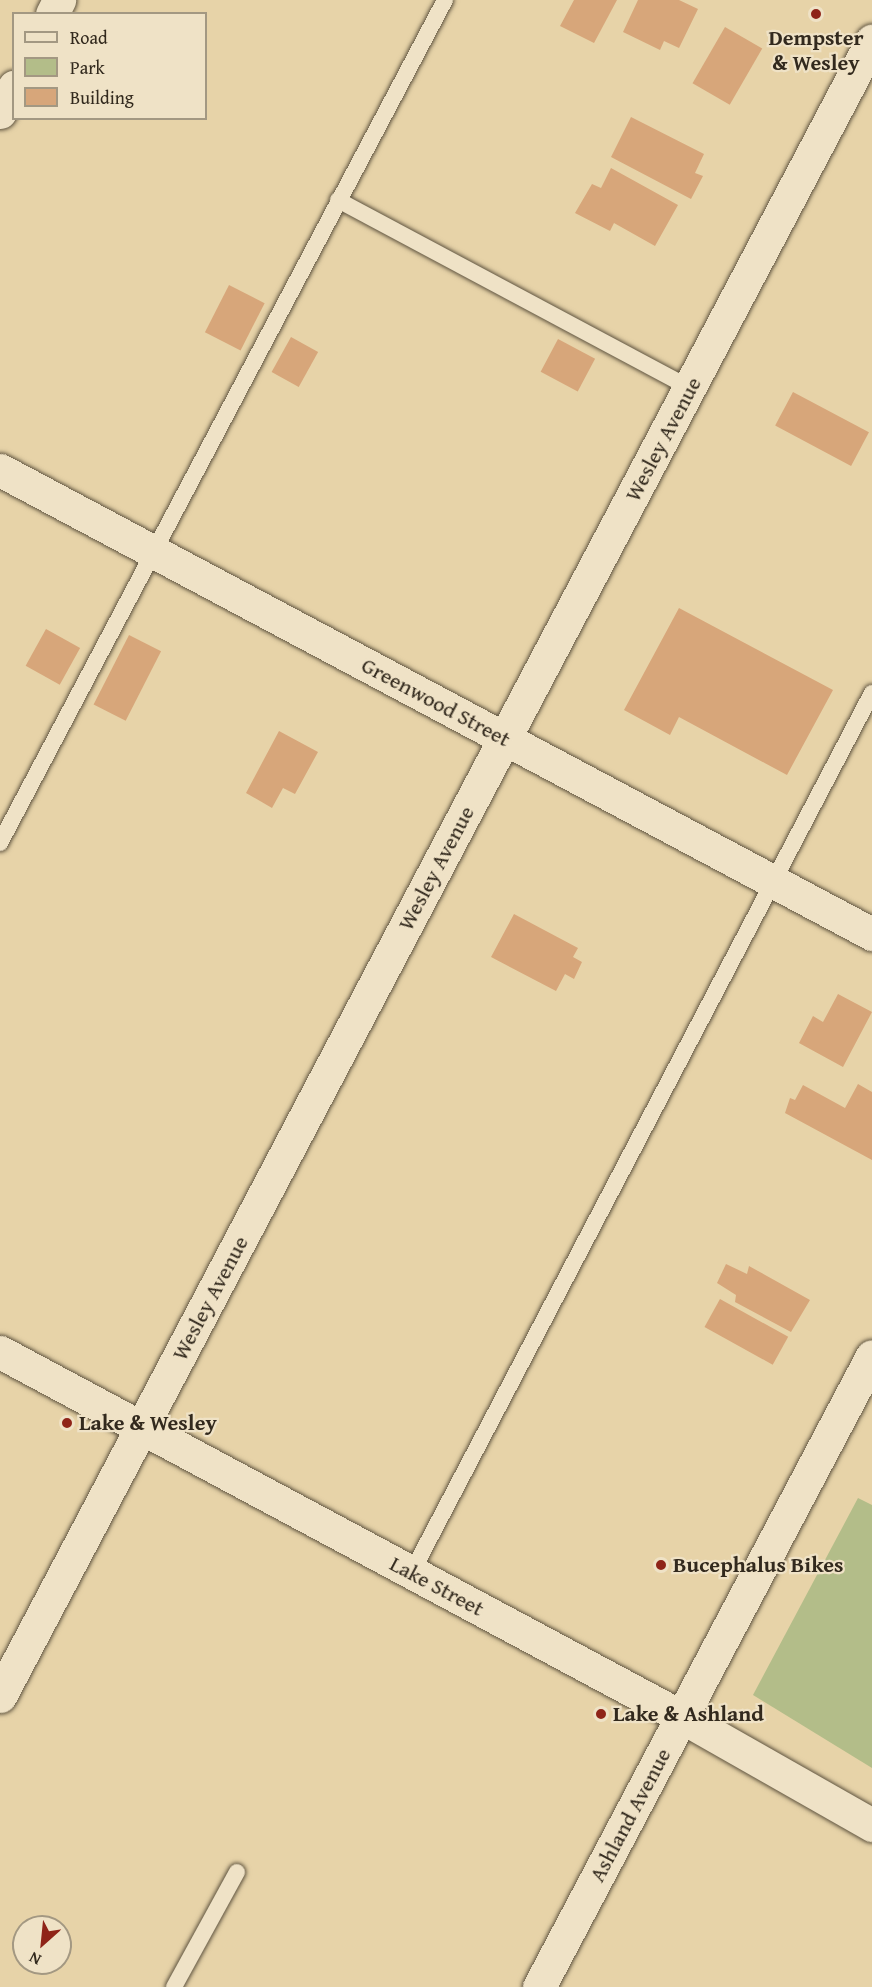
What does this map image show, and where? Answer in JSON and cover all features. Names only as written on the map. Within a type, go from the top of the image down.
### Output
[{"type":"street","name":"Wesley Avenue","points":[[0,1696],[872,41]]},
{"type":"street","points":[[0,112],[12,91]]},
{"type":"street","name":"Greenwood Street","points":[[0,470],[872,934]]},
{"type":"street","name":"Lake Street","points":[[0,1352],[682,1716],[872,1825]]},
{"type":"street","name":"Ashland Avenue","points":[[539,1987],[872,1356]]},
{"type":"lane","points":[[0,843],[445,0]]},
{"type":"lane","points":[[339,200],[690,388]]},
{"type":"lane","points":[[412,1572],[772,880],[872,693]]},
{"type":"lane","points":[[174,1987],[237,1872]]},
{"type":"green space","points":[[858,1498],[872,1505],[872,1768],[753,1695]]},
{"type":"building","points":[[574,0],[617,0],[594,43],[560,26]]},
{"type":"building","points":[[638,0],[679,0],[698,9],[679,48],[664,41],[660,50],[623,32]]},
{"type":"building","points":[[725,27],[762,48],[730,105],[692,83]]},
{"type":"building","points":[[631,117],[704,154],[695,173],[703,176],[691,199],[611,157]]},
{"type":"building","points":[[611,168],[678,205],[655,246],[614,223],[610,231],[575,213],[592,184],[601,188]]},
{"type":"building","points":[[229,285],[265,303],[241,350],[205,332]]},
{"type":"building","points":[[291,337],[318,352],[299,387],[272,372]]},
{"type":"building","points":[[558,339],[595,359],[578,391],[541,372]]},
{"type":"building","points":[[793,392],[869,432],[851,466],[775,426]]},
{"type":"building","points":[[679,608],[833,690],[787,775],[679,717],[670,735],[624,710]]},
{"type":"building","points":[[46,629],[80,648],[60,685],[26,666]]},
{"type":"building","points":[[129,635],[161,651],[126,721],[94,704]]},
{"type":"building","points":[[279,731],[318,752],[295,794],[283,788],[272,808],[246,793]]},
{"type":"building","points":[[514,914],[578,948],[573,957],[582,962],[574,979],[565,974],[556,991],[491,957]]},
{"type":"building","points":[[838,994],[872,1012],[843,1067],[799,1043],[813,1016],[823,1022]]},
{"type":"building","points":[[858,1084],[872,1092],[872,1160],[785,1113],[790,1098],[795,1100],[803,1085],[845,1108]]},
{"type":"building","points":[[726,1264],[747,1274],[749,1266],[810,1300],[791,1332],[735,1302],[736,1295],[717,1283]]},
{"type":"building","points":[[720,1299],[788,1337],[773,1365],[704,1327]]},
{"type":"place","name":"Dempster & Wesley","points":[[816,14]]},
{"type":"place","name":"Lake & Wesley","points":[[67,1423]]},
{"type":"place","name":"Bucephalus Bikes","points":[[661,1565]]},
{"type":"place","name":"Lake & Ashland","points":[[601,1714]]}]
